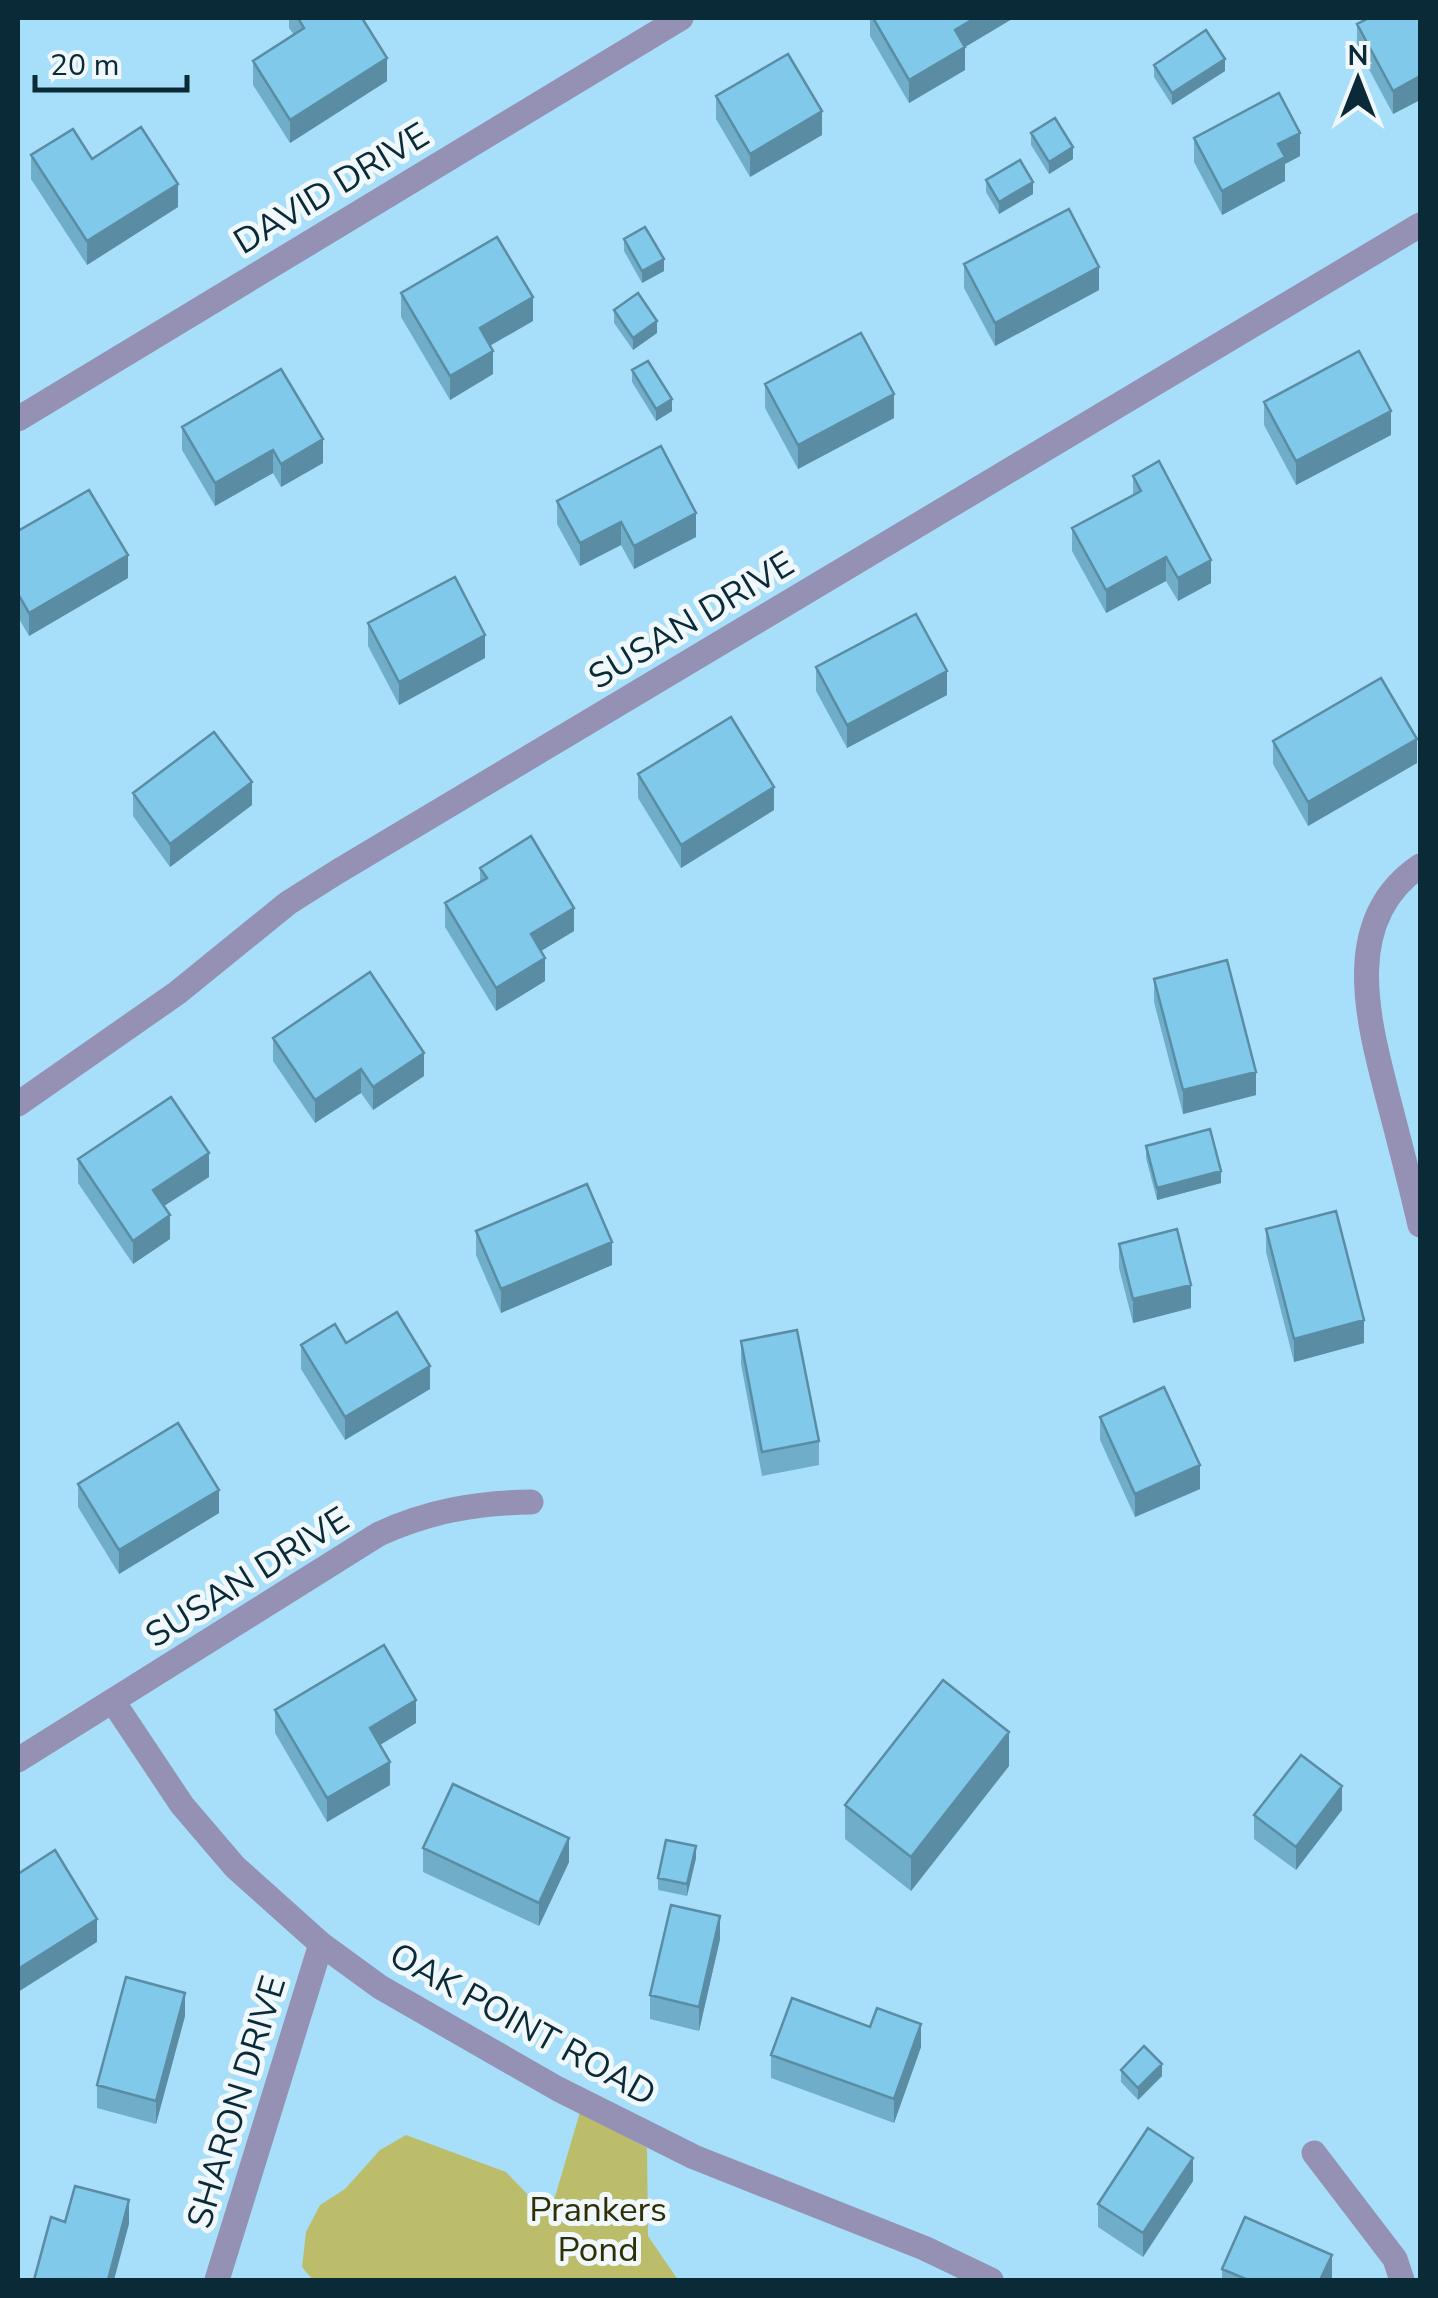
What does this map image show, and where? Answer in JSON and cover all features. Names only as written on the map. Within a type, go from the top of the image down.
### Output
[{"type":"street","name":"DAVID DRIVE","points":[[18,419],[682,18]]},
{"type":"street","name":"SUSAN DRIVE","points":[[18,1104],[177,993],[288,903],[337,872],[1420,226]]},
{"type":"street","points":[[1420,866],[1387,897],[1374,924],[1367,953],[1366,984],[1374,1042],[1420,1224]]},
{"type":"street","name":"SUSAN DRIVE","points":[[18,1760],[379,1534],[446,1509],[531,1502]]},
{"type":"street","name":"OAK POINT ROAD","points":[[114,1703],[182,1805],[235,1867],[321,1944],[380,1986],[558,2088],[694,2156],[924,2248],[991,2280]]},
{"type":"street","name":"SHARON DRIVE","points":[[217,2280],[321,1944]]},
{"type":"street","points":[[1314,2153],[1394,2258],[1402,2280]]},
{"type":"green space","name":"Prankers Pond","points":[[580,2112],[647,2148],[648,2236],[678,2280],[313,2280],[302,2267],[306,2232],[320,2205],[345,2189],[380,2150],[406,2135],[506,2172],[549,2217]]},
{"type":"building","points":[[298,18],[362,18],[387,58],[290,120],[253,61],[304,28]]},
{"type":"building","points":[[873,18],[975,18],[955,30],[965,47],[909,80]]},
{"type":"building","points":[[1369,18],[1420,18],[1420,76],[1393,91],[1357,24]]},
{"type":"building","points":[[1206,30],[1225,59],[1172,93],[1154,65]]},
{"type":"building","points":[[788,54],[822,111],[750,154],[716,96]]},
{"type":"building","points":[[1279,93],[1300,133],[1278,144],[1285,157],[1222,191],[1194,138]]},
{"type":"building","points":[[1055,118],[1073,147],[1049,162],[1031,133]]},
{"type":"building","points":[[141,127],[178,184],[87,241],[31,155],[73,129],[92,159]]},
{"type":"building","points":[[1020,160],[1033,182],[999,202],[986,180]]},
{"type":"building","points":[[1069,209],[1099,267],[995,323],[964,264]]},
{"type":"building","points":[[645,227],[664,259],[642,271],[624,239]]},
{"type":"building","points":[[497,237],[533,297],[480,328],[493,351],[450,376],[401,293]]},
{"type":"building","points":[[638,293],[657,321],[633,338],[614,310]]},
{"type":"building","points":[[861,333],[894,394],[798,445],[765,384]]},
{"type":"building","points":[[1359,351],[1391,411],[1296,461],[1264,402]]},
{"type":"building","points":[[648,361],[672,399],[656,409],[632,370]]},
{"type":"building","points":[[281,369],[323,439],[281,464],[273,450],[215,483],[182,427]]},
{"type":"building","points":[[661,446],[696,513],[634,546],[621,522],[580,543],[557,501]]},
{"type":"building","points":[[1159,461],[1211,560],[1178,578],[1166,557],[1106,590],[1072,528],[1141,491],[1133,476]]},
{"type":"building","points":[[89,490],[128,555],[29,613],[18,594],[18,531]]},
{"type":"building","points":[[455,577],[485,635],[399,682],[368,623]]},
{"type":"building","points":[[916,614],[947,671],[847,725],[816,667]]},
{"type":"building","points":[[1381,678],[1417,739],[1308,802],[1273,741]]},
{"type":"building","points":[[731,717],[774,787],[681,845],[638,774]]},
{"type":"building","points":[[214,732],[252,782],[170,844],[133,793]]},
{"type":"building","points":[[531,836],[574,908],[531,934],[545,958],[496,988],[445,903],[487,878],[480,868]]},
{"type":"building","points":[[1227,960],[1256,1072],[1183,1090],[1154,979]]},
{"type":"building","points":[[370,972],[424,1053],[373,1087],[361,1069],[315,1100],[273,1038]]},
{"type":"building","points":[[171,1097],[209,1153],[153,1190],[170,1215],[133,1241],[78,1159]]},
{"type":"building","points":[[1210,1129],[1221,1171],[1157,1188],[1146,1146]]},
{"type":"building","points":[[587,1184],[612,1242],[501,1289],[476,1231]]},
{"type":"building","points":[[1336,1211],[1364,1320],[1294,1339],[1266,1229]]},
{"type":"building","points":[[1177,1229],[1191,1285],[1133,1299],[1119,1244]]},
{"type":"building","points":[[397,1312],[430,1366],[345,1417],[301,1345],[335,1324],[346,1343]]},
{"type":"building","points":[[797,1330],[819,1441],[762,1452],[741,1341]]},
{"type":"building","points":[[1164,1387],[1200,1465],[1135,1494],[1100,1417]]},
{"type":"building","points":[[178,1423],[219,1490],[119,1550],[78,1484]]},
{"type":"building","points":[[384,1645],[416,1700],[370,1728],[390,1762],[327,1798],[275,1710]]},
{"type":"building","points":[[943,1680],[1009,1732],[911,1857],[845,1805]]},
{"type":"building","points":[[1301,1755],[1342,1786],[1296,1847],[1254,1815]]},
{"type":"building","points":[[453,1784],[569,1838],[539,1903],[423,1848]]},
{"type":"building","points":[[666,1840],[696,1846],[687,1884],[658,1878]]},
{"type":"building","points":[[55,1850],[97,1919],[18,1969],[18,1874]]},
{"type":"building","points":[[671,1905],[720,1916],[699,2007],[650,1995]]},
{"type":"building","points":[[126,1977],[185,1993],[156,2101],[97,2085]]},
{"type":"building","points":[[792,1998],[870,2027],[877,2008],[921,2024],[894,2099],[771,2055]]},
{"type":"building","points":[[1144,2046],[1162,2064],[1138,2088],[1121,2070]]},
{"type":"building","points":[[1148,2128],[1193,2158],[1143,2233],[1098,2204]]},
{"type":"building","points":[[75,2186],[129,2200],[108,2280],[34,2280],[51,2217],[65,2222]]},
{"type":"building","points":[[1245,2217],[1332,2255],[1320,2280],[1248,2280],[1222,2269]]}]
